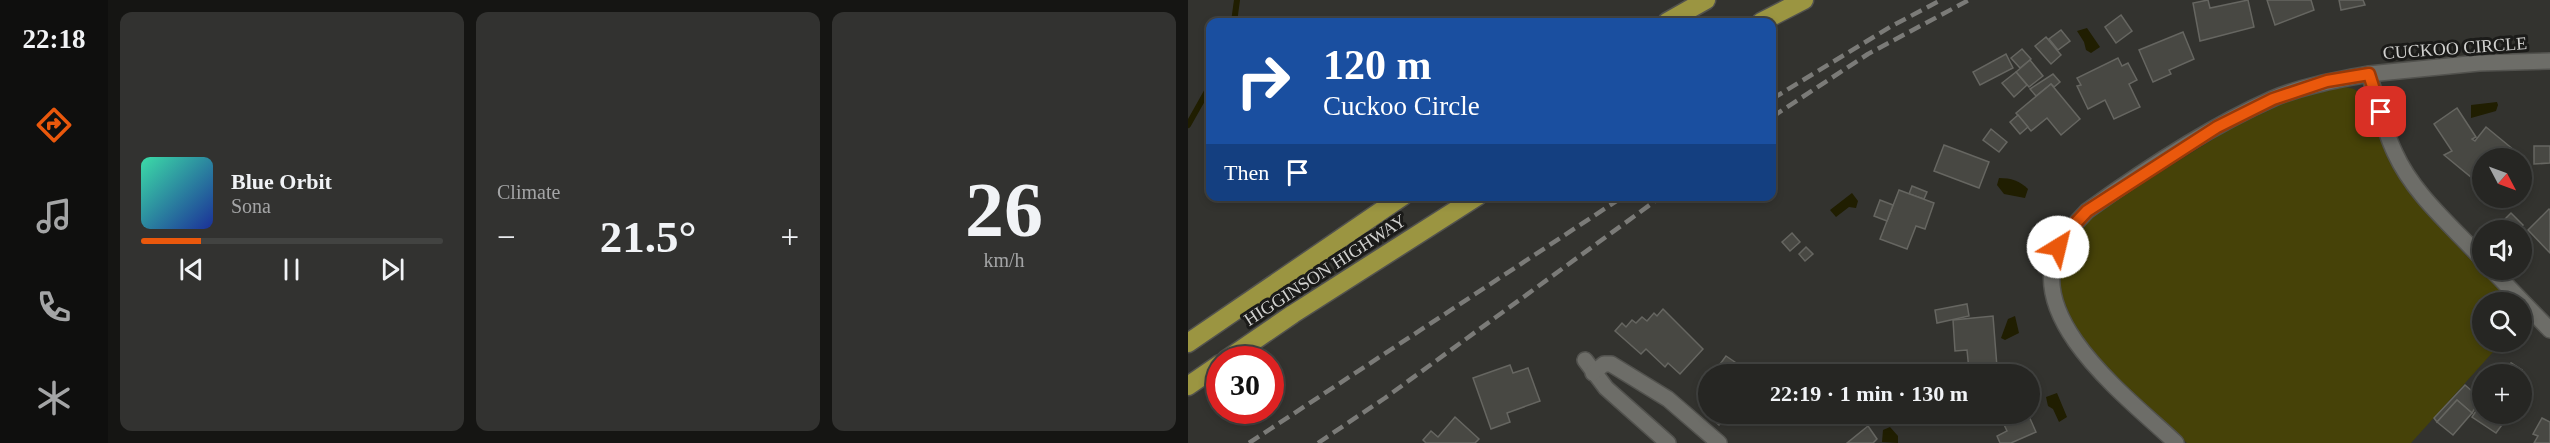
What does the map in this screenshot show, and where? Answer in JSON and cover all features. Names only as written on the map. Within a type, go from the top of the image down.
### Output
[{"type":"highway","points":[[1674,18],[1706,0]]},
{"type":"highway","points":[[1769,18],[1804,0]]},
{"type":"highway","name":"HIGGINSON HIGHWAY","points":[[1188,343],[1396,201]]},
{"type":"highway","name":"HIGGINSON HIGHWAY","points":[[1246,346],[1470,201]]},
{"type":"highway","points":[[1188,386],[1206,374]]},
{"type":"street","name":"CUCKOO CIRCLE","points":[[2472,248],[2416,188],[2404,170],[2387,132],[2369,74],[2479,63],[2550,61]]},
{"type":"street","points":[[2176,443],[2090,360],[2075,342],[2062,320],[2053,292],[2052,268],[2058,247],[2087,211],[2217,127],[2273,99],[2327,81],[2369,74]]},
{"type":"street","points":[[2502,280],[2550,330]]},
{"type":"street","points":[[1668,443],[1606,388],[1589,366],[1611,364],[1633,376],[1668,399],[1719,443]]},
{"type":"shaded area","points":[[2087,28],[2100,47],[2091,53],[2086,50],[2077,31]]},
{"type":"shaded area","points":[[2337,85],[2354,89],[2365,97],[2378,116],[2416,199],[2472,261],[2472,280],[2490,280],[2502,292],[2472,292],[2472,352],[2493,352],[2482,364],[2472,364],[2472,375],[2411,443],[2187,443],[2106,368],[2076,330],[2062,296],[2059,268],[2064,245],[2092,215],[2231,128],[2301,95]]},
{"type":"shaded area","points":[[2497,102],[2496,111],[2471,118],[2471,105]]},
{"type":"shaded area","points":[[1999,178],[2015,180],[2025,186],[2028,189],[2025,198],[2004,194],[1997,185]]},
{"type":"shaded area","points":[[1852,193],[1858,201],[1856,208],[1849,207],[1836,217],[1830,210]]},
{"type":"shaded area","points":[[2015,316],[2019,333],[2005,340],[2001,338],[2008,319]]},
{"type":"shaded area","points":[[2057,393],[2067,417],[2059,422],[2053,409],[2048,406],[2046,397]]},
{"type":"shaded area","points":[[1890,427],[1898,436],[1898,443],[1882,442],[1883,430]]},
{"type":"building","points":[[2208,0],[2210,8],[2248,0],[2254,27],[2200,41],[2193,3]]},
{"type":"building","points":[[2267,0],[2311,0],[2314,10],[2275,25]]},
{"type":"building","points":[[2339,0],[2363,0],[2365,5],[2341,10]]},
{"type":"building","points":[[2121,15],[2132,31],[2116,43],[2105,27]]},
{"type":"building","points":[[2061,30],[2070,41],[2058,50],[2049,39]]},
{"type":"building","points":[[2183,32],[2194,59],[2169,70],[2171,74],[2153,82],[2139,50]]},
{"type":"building","points":[[2046,37],[2061,55],[2051,64],[2035,46]]},
{"type":"building","points":[[2022,49],[2031,59],[2020,68],[2011,58]]},
{"type":"building","points":[[2006,54],[2013,68],[1980,85],[1973,72]]},
{"type":"building","points":[[2118,58],[2122,66],[2128,63],[2137,80],[2129,84],[2140,107],[2114,119],[2105,100],[2088,109],[2077,86],[2081,85],[2077,78]]},
{"type":"building","points":[[2030,60],[2043,76],[2029,87],[2016,72]]},
{"type":"building","points":[[2016,72],[2027,85],[2014,97],[2002,83]]},
{"type":"building","points":[[2053,74],[2060,82],[2054,87],[2051,84],[2036,96],[2030,89]]},
{"type":"building","points":[[2051,84],[2080,119],[2061,135],[2047,118],[2031,131],[2016,113]]},
{"type":"building","points":[[2457,108],[2476,137],[2472,139],[2475,141],[2486,127],[2512,148],[2472,148],[2472,178],[2444,155],[2452,151],[2434,124]]},
{"type":"building","points":[[2018,115],[2028,127],[2020,134],[2010,122]]},
{"type":"building","points":[[1991,129],[2007,142],[1999,152],[1983,140]]},
{"type":"building","points":[[1944,145],[1989,162],[1979,188],[1934,171]]},
{"type":"building","points":[[2534,146],[2550,146],[2550,163],[2534,164]]},
{"type":"building","points":[[1912,186],[1927,192],[1924,199],[1909,194]]},
{"type":"building","points":[[1899,190],[1934,203],[1925,229],[1916,226],[1907,249],[1880,239]]},
{"type":"building","points":[[1880,200],[1893,205],[1887,221],[1874,216]]},
{"type":"building","points":[[2550,210],[2550,253],[2532,234],[2532,226]]},
{"type":"building","points":[[2511,213],[2518,220],[2504,220]]},
{"type":"building","points":[[1792,233],[1800,242],[1790,251],[1782,242]]},
{"type":"building","points":[[1806,247],[1813,254],[1805,261],[1799,254]]},
{"type":"building","points":[[1967,304],[1969,316],[1937,323],[1935,310]]},
{"type":"building","points":[[1663,309],[1703,349],[1680,374],[1668,363],[1665,367],[1646,349],[1641,354],[1615,331],[1622,323],[1626,327],[1632,320],[1636,323],[1642,317],[1647,321],[1654,313],[1657,316]]},
{"type":"building","points":[[1993,316],[1997,364],[1968,364],[1967,350],[1955,351],[1953,320]]},
{"type":"building","points":[[1726,356],[1738,364],[1720,364]]},
{"type":"building","points":[[1510,365],[1513,373],[1528,368],[1540,401],[1507,413],[1510,422],[1491,429],[1473,378]]},
{"type":"building","points":[[2465,385],[2472,391],[2472,413],[2457,400],[2437,422],[2434,418]]},
{"type":"building","points":[[2457,400],[2472,413],[2453,435],[2437,422]]},
{"type":"building","points":[[1455,417],[1479,439],[1475,443],[1426,443],[1423,440],[1431,431],[1438,437]]},
{"type":"building","points":[[2542,418],[2550,422],[2550,443],[2534,443],[2538,436],[2533,434]]},
{"type":"building","points":[[2004,424],[2032,424],[2036,432],[2011,443],[2000,443],[1997,436],[2007,431]]},
{"type":"building","points":[[2482,424],[2503,424],[2496,433]]},
{"type":"building","points":[[1868,426],[1877,439],[1873,443],[1847,443]]},
{"type":"waterway","points":[[1235,18],[1237,0]]},
{"type":"waterway","points":[[1188,125],[1206,93]]},
{"type":"railway","points":[[1776,97],[1890,27],[1941,0]]},
{"type":"railway","points":[[1776,114],[1868,54],[1969,0]]},
{"type":"railway","points":[[1249,443],[1616,201]]},
{"type":"railway","points":[[1318,443],[1385,398],[1655,201]]},
{"type":"route","points":[[2058,247],[2087,211],[2110,194],[2217,127],[2273,99],[2327,81],[2369,74],[2381,112]]}]
